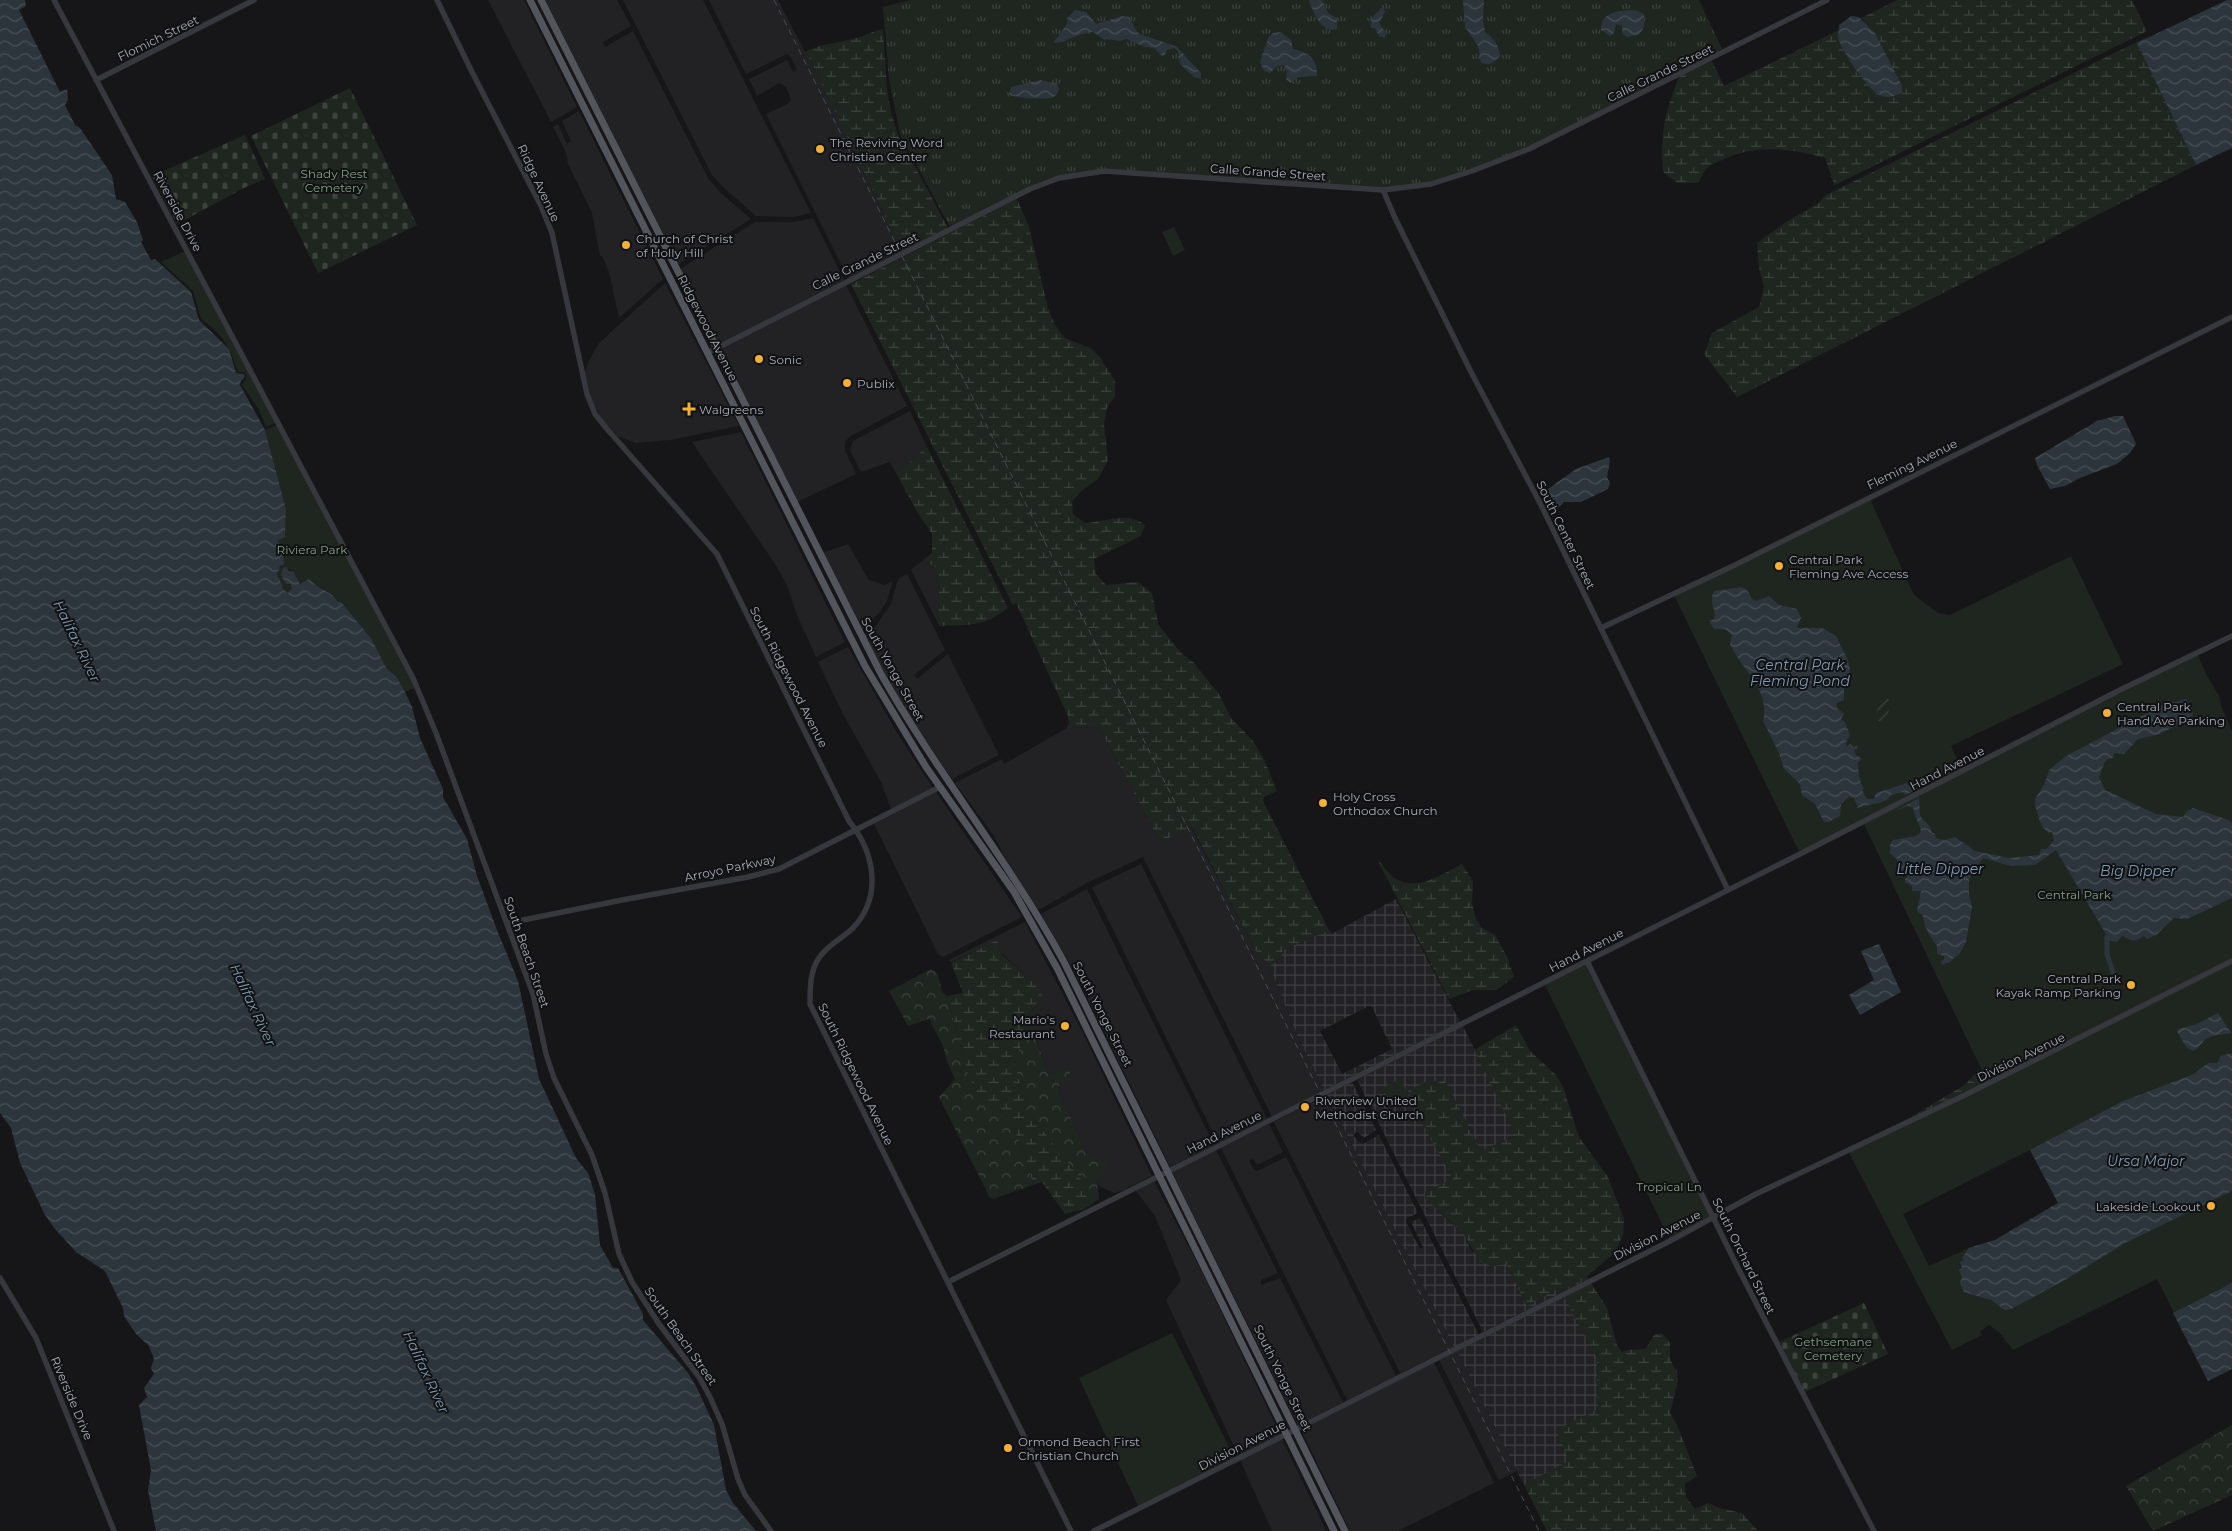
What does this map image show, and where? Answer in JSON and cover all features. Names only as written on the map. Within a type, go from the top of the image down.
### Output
[{"type":"main road","name":"Ridgewood Avenue","points":[[530,0],[798,533]]},
{"type":"main road","name":"Ridgewood Avenue","points":[[541,0],[806,528]]},
{"type":"main road","points":[[780,497],[794,504]]},
{"type":"main road","name":"South Yonge Street","points":[[806,528],[881,674],[949,784],[1009,868],[1050,935],[1233,1302],[1344,1531]]},
{"type":"main road","name":"South Yonge Street","points":[[798,533],[876,685],[932,776],[991,858],[1029,917],[1057,968],[1334,1531]]},
{"type":"main road","points":[[932,776],[949,784]]},
{"type":"main road","points":[[940,787],[956,794]]},
{"type":"main road","points":[[1095,1044],[1102,1045],[1119,1072]]},
{"type":"main road","points":[[1219,1296],[1225,1296],[1233,1302]]},
{"type":"street","name":"Riverside Drive","points":[[54,0],[339,537]]},
{"type":"street","name":"Flomich Street","points":[[96,80],[254,0]]},
{"type":"street","name":"Ridge Avenue","points":[[437,0],[541,206],[552,234],[587,394],[595,414],[616,439]]},
{"type":"street","name":"Calle Grande Street","points":[[707,352],[1030,189],[1059,178],[1104,171],[1124,171],[1383,190],[1431,184],[1472,171],[1529,149],[1827,0]]},
{"type":"street","name":"South Center Street","points":[[1383,190],[1466,363],[1541,505],[1728,890]]},
{"type":"street","name":"Fleming Avenue","points":[[1601,628],[1735,564],[2232,318]]},
{"type":"street","name":"South Ridgewood Avenue","points":[[616,439],[716,554],[870,860],[873,878],[868,908],[861,919],[822,954],[816,964],[810,984],[810,1004],[1071,1531]]},
{"type":"street","name":"South Beach Street","points":[[339,537],[413,678],[429,715],[533,994],[546,1054],[554,1078],[595,1163],[619,1254],[632,1282],[659,1324],[699,1377],[710,1397],[722,1424],[738,1479],[745,1495],[771,1531]]},
{"type":"street","name":"Hand Avenue","points":[[948,1282],[1728,890],[2122,689],[2232,636]]},
{"type":"street","name":"Arroyo Parkway","points":[[508,923],[779,870],[940,787]]},
{"type":"street","name":"South Orchard Street","points":[[1587,961],[1713,1218],[1874,1531]]},
{"type":"street","name":"Division Avenue","points":[[1094,1531],[1713,1218],[1788,1178],[1965,1095],[2232,961]]},
{"type":"street","name":"Riverside Drive","points":[[0,1278],[36,1338],[114,1531]]},
{"type":"shaded area","points":[[488,0],[524,0],[577,107],[551,122]]},
{"type":"shaded area","points":[[544,0],[617,0],[631,26],[603,42],[605,47],[633,31],[708,178],[720,192],[751,219],[677,265]]},
{"type":"shaded area","points":[[623,0],[703,0],[811,213],[794,217],[756,216],[712,175]]},
{"type":"shaded area","points":[[709,0],[778,0],[806,51],[864,168],[862,169],[902,252],[848,278],[766,114],[789,103],[791,99],[786,87],[779,83],[757,96],[749,79],[787,60],[793,72],[797,69],[787,54],[746,74]]},
{"type":"shaded area","points":[[579,111],[663,279],[619,318],[609,272],[602,256],[600,256],[592,213],[568,164],[566,153],[553,127],[558,124],[567,144],[571,141],[562,121]]},
{"type":"shaded area","points":[[813,218],[844,280],[717,345],[680,269],[755,222],[794,222]]},
{"type":"shaded area","points":[[665,283],[739,426],[670,440],[636,443],[617,436],[601,418],[591,398],[585,373],[588,362],[599,343]]},
{"type":"shaded area","points":[[846,285],[907,406],[849,437],[845,442],[845,451],[856,474],[797,502],[719,350]]},
{"type":"shaded area","points":[[910,411],[927,447],[896,473],[890,462],[861,472],[850,450],[853,441]]},
{"type":"shaded area","points":[[741,432],[845,642],[816,657],[797,615],[787,585],[775,564],[692,442],[677,445]]},
{"type":"shaded area","points":[[848,544],[869,580],[884,585],[893,581],[887,601],[879,613],[861,631],[822,553]]},
{"type":"shaded area","points":[[923,560],[936,567],[939,591],[937,621],[911,570]]},
{"type":"shaded area","points":[[907,574],[945,650],[914,675],[917,679],[948,654],[999,755],[952,779],[901,704],[863,636],[875,627],[891,604],[898,579]]},
{"type":"shaded area","points":[[848,647],[899,736],[933,788],[891,809],[881,782],[843,714],[818,662]]},
{"type":"shaded area","points":[[1099,727],[1160,842],[1191,827],[1255,950],[1269,965],[1297,1035],[1324,1090],[1272,1117],[1143,857],[1089,882],[1038,910],[994,836],[955,783],[1002,759],[1004,764],[1067,728]]},
{"type":"shaded area","points":[[936,792],[1022,917],[943,957],[938,954],[874,824]]},
{"type":"shaded area","points":[[1141,864],[1267,1119],[1218,1143],[1092,887]]},
{"type":"shaded area","points":[[1087,889],[1214,1145],[1170,1167],[1068,960],[1041,914]]},
{"type":"shaded area","points":[[1396,899],[1460,1022],[1324,1090],[1297,1035],[1269,965],[1279,961],[1283,950],[1329,930],[1333,933]],"holes":[[[1369,1006],[1372,1007],[1392,1049],[1342,1074],[1320,1031]]]},
{"type":"shaded area","points":[[1025,922],[1082,1031],[1152,1176],[1121,1191],[1114,1193],[1099,1186],[1097,1182],[1103,1175],[1087,1155],[1058,1089],[1069,1068],[1048,1074],[1036,1037],[1026,1016],[1040,1002],[1033,981],[1002,954],[997,941],[951,962],[949,960]]},
{"type":"shaded area","points":[[1463,1026],[1517,1135],[1481,1151],[1445,1081],[1438,1149],[1453,1179],[1425,1192],[1441,1214],[1464,1234],[1471,1250],[1491,1266],[1506,1264],[1527,1306],[1559,1288],[1562,1292],[1483,1332],[1357,1080]]},
{"type":"shaded area","points":[[1352,1082],[1376,1130],[1364,1138],[1357,1131],[1353,1135],[1363,1144],[1379,1135],[1418,1213],[1407,1218],[1406,1222],[1420,1249],[1423,1247],[1411,1222],[1420,1218],[1479,1335],[1454,1347],[1327,1095]]},
{"type":"shaded area","points":[[1327,1095],[1454,1347],[1400,1373],[1274,1122]]},
{"type":"shaded area","points":[[1269,1124],[1283,1152],[1257,1165],[1253,1159],[1249,1161],[1254,1170],[1257,1171],[1286,1157],[1396,1376],[1347,1400],[1221,1148]]},
{"type":"shaded area","points":[[1216,1150],[1278,1273],[1261,1280],[1261,1285],[1280,1278],[1343,1402],[1298,1425],[1172,1172]]},
{"type":"shaded area","points":[[1154,1181],[1203,1274],[1280,1434],[1238,1455],[1166,1300],[1181,1280],[1155,1216],[1135,1190]]},
{"type":"shaded area","points":[[1564,1297],[1597,1358],[1598,1409],[1570,1461],[1524,1485],[1457,1351]]},
{"type":"shaded area","points":[[1457,1351],[1517,1471],[1499,1480],[1439,1360]]},
{"type":"shaded area","points":[[1434,1362],[1494,1483],[1398,1531],[1350,1531],[1301,1430]]},
{"type":"shaded area","points":[[1282,1439],[1326,1530],[1324,1531],[1272,1531],[1240,1460]]},
{"type":"green space","points":[[910,0],[1699,0],[1724,53],[1529,149],[1431,184],[1383,190],[1104,171],[1059,178],[951,229],[900,134],[889,79],[883,7]]},
{"type":"green space","points":[[1897,0],[2132,0],[2147,31],[1833,186],[1834,184],[1825,158],[1786,150],[1760,150],[1735,155],[1708,167],[1698,183],[1677,183],[1663,172],[1663,134],[1670,101],[1679,77],[1712,61],[1724,86],[1839,30],[1838,38],[1882,49],[1875,33],[1861,18]]},
{"type":"green space","points":[[883,29],[887,89],[898,135],[948,228],[902,252],[806,51],[857,38]]},
{"type":"green space","points":[[2151,35],[2138,44],[2196,165],[1737,397],[1704,354],[1712,333],[1759,307],[1764,287],[1759,268],[1757,243],[1786,222],[1819,203],[1824,196]]},
{"type":"green space","name":"Shady Rest Cemetery","points":[[350,88],[417,225],[318,273],[251,136]]},
{"type":"green space","points":[[245,135],[265,179],[246,187],[177,224],[152,176]]},
{"type":"green space","points":[[1017,199],[1029,227],[1048,308],[1055,325],[1065,338],[1090,348],[1100,357],[1115,381],[1115,396],[1107,408],[1104,424],[1108,460],[1098,479],[1080,492],[1072,502],[1073,514],[1085,523],[1124,518],[1138,521],[1145,525],[1141,536],[1094,559],[1096,574],[1106,585],[1138,582],[1152,593],[1158,624],[1181,653],[1194,663],[1219,694],[1231,718],[1253,741],[1264,759],[1277,791],[1264,797],[1263,801],[1329,930],[1283,950],[1279,961],[1270,966],[1255,950],[1192,827],[1160,842],[1099,727],[1067,728],[1069,723],[1067,714],[1016,603],[1013,605],[851,284]]},
{"type":"green space","points":[[1174,227],[1185,250],[1173,256],[1162,232]]},
{"type":"green space","points":[[185,251],[275,423],[266,427],[259,410],[242,385],[247,376],[244,372],[238,372],[232,355],[224,341],[215,330],[201,319],[193,291],[161,262]]},
{"type":"green space","name":"Riviera Park","points":[[279,424],[417,687],[405,692],[396,676],[387,669],[371,638],[341,602],[338,602],[327,590],[317,586],[300,584],[295,573],[285,567],[287,583],[292,587],[288,593],[282,588],[283,586],[277,575],[282,554],[278,541],[285,537],[286,509],[265,430]]},
{"type":"green space","points":[[927,447],[1008,608],[983,622],[968,625],[939,626],[937,621],[939,591],[936,567],[923,560],[932,553],[932,534],[917,512],[896,473]]},
{"type":"green space","name":"Central Park","points":[[1869,497],[1914,595],[1938,613],[1950,615],[2071,556],[2123,664],[1951,746],[1963,771],[2197,653],[2206,674],[2219,696],[2232,731],[2232,1369],[2208,1381],[2157,1279],[2013,1350],[1999,1332],[1989,1325],[1980,1331],[1982,1335],[1952,1350],[1848,1151],[1988,1083],[1863,822],[1800,854],[1673,593]],"holes":[[[2030,1150],[2058,1203],[1995,1240],[1969,1248],[1929,1266],[1903,1214]]]},
{"type":"green space","points":[[1882,697],[1892,700],[1885,723],[1874,719]]},
{"type":"green space","points":[[1377,859],[1393,877],[1413,884],[1438,877],[1462,864],[1473,881],[1472,903],[1476,919],[1481,927],[1496,936],[1507,957],[1514,977],[1496,990],[1473,990],[1449,999]]},
{"type":"green space","points":[[997,940],[1002,955],[1033,981],[1042,994],[1040,1002],[1026,1016],[1030,1021],[1014,1064],[1029,1113],[1087,1187],[1089,1206],[1084,1209],[1065,1214],[1042,1182],[1033,1185],[1024,1151],[1007,1116],[980,1099],[969,1077],[947,996],[963,993],[951,963]]},
{"type":"green space","name":"Tropical Ln","points":[[1586,964],[1710,1216],[1669,1238],[1545,985]]},
{"type":"green space","points":[[931,969],[938,974],[942,992],[947,996],[969,1077],[980,1099],[1007,1116],[1024,1151],[1033,1185],[993,1199],[992,1197],[990,1198],[939,1097],[955,1079],[943,1046],[929,1019],[908,1026],[889,991]]},
{"type":"green space","points":[[1030,1021],[1048,1074],[1069,1068],[1071,1079],[1060,1084],[1058,1089],[1087,1155],[1107,1162],[1103,1175],[1097,1182],[1099,1199],[1089,1206],[1087,1187],[1029,1113],[1014,1064]]},
{"type":"green space","points":[[1516,1025],[1530,1051],[1556,1075],[1563,1087],[1579,1137],[1608,1177],[1624,1219],[1623,1235],[1615,1253],[1587,1276],[1588,1279],[1562,1292],[1559,1288],[1527,1306],[1506,1264],[1491,1266],[1479,1261],[1464,1234],[1425,1198],[1425,1192],[1453,1179],[1417,1114],[1408,1091],[1427,1081],[1445,1081],[1481,1151],[1516,1136],[1474,1050]]},
{"type":"green space","points":[[1979,1069],[1986,1082],[1908,1119],[1966,1084]]},
{"type":"green space","points":[[1400,1079],[1411,1100],[1401,1105],[1397,1096],[1388,1100],[1382,1088]]},
{"type":"green space","points":[[1591,1283],[1607,1308],[1617,1345],[1622,1352],[1646,1348],[1654,1335],[1662,1333],[1670,1343],[1670,1358],[1674,1368],[1677,1370],[1678,1381],[1670,1413],[1677,1425],[1697,1476],[1685,1484],[1686,1497],[1695,1509],[1708,1503],[1719,1508],[1742,1513],[1758,1531],[1547,1531],[1524,1485],[1569,1461],[1556,1430],[1598,1409],[1597,1358],[1564,1297]]},
{"type":"green space","name":"Gethsemane Cemetery","points":[[1864,1303],[1888,1354],[1805,1392],[1779,1342]]},
{"type":"green space","points":[[1172,1333],[1234,1457],[1138,1506],[1079,1378]]},
{"type":"green space","points":[[2232,1425],[2232,1495],[2153,1531],[2126,1486]]},
{"type":"water","name":"Halifax River","points":[[0,0],[25,0],[26,6],[19,10],[60,92],[67,89],[68,100],[65,105],[75,125],[80,128],[112,175],[116,199],[125,202],[137,222],[143,240],[141,242],[151,260],[155,259],[191,292],[199,320],[229,349],[236,373],[244,374],[245,377],[241,380],[240,385],[265,430],[286,509],[285,537],[278,541],[283,551],[284,564],[280,566],[277,575],[283,586],[282,588],[288,593],[292,588],[290,584],[286,584],[281,575],[283,568],[286,567],[289,571],[294,572],[300,584],[309,579],[331,594],[338,602],[341,602],[371,638],[387,669],[396,676],[405,692],[412,707],[420,738],[443,789],[443,797],[467,839],[477,876],[518,981],[539,1079],[576,1158],[588,1173],[595,1194],[600,1245],[613,1268],[618,1268],[643,1314],[643,1320],[688,1373],[696,1386],[714,1425],[726,1490],[733,1503],[756,1531],[156,1531],[148,1490],[151,1470],[139,1405],[147,1397],[144,1388],[154,1374],[151,1368],[154,1359],[149,1346],[136,1334],[124,1316],[123,1308],[105,1271],[76,1252],[45,1215],[20,1163],[11,1128],[0,1113]]},
{"type":"water","points":[[1309,0],[1322,0],[1328,13],[1337,18],[1337,29],[1331,30],[1322,25],[1315,16]]},
{"type":"water","points":[[1463,0],[1484,0],[1483,20],[1485,32],[1496,42],[1499,48],[1500,56],[1492,63],[1481,63],[1478,46],[1465,27]]},
{"type":"water","points":[[2227,0],[2232,0],[2232,148],[2196,165],[2137,43]]},
{"type":"water","points":[[1381,8],[1385,12],[1379,23],[1386,33],[1385,38],[1379,36],[1375,28],[1371,28],[1372,20]]},
{"type":"water","points":[[1075,10],[1086,12],[1096,24],[1122,16],[1129,17],[1140,34],[1177,47],[1201,73],[1201,79],[1194,77],[1180,64],[1178,51],[1174,48],[1167,50],[1165,55],[1162,56],[1154,48],[1145,47],[1126,39],[1119,41],[1105,39],[1106,41],[1093,32],[1053,43],[1067,24],[1069,16]]},
{"type":"water","points":[[1635,10],[1644,14],[1644,26],[1638,35],[1627,37],[1623,34],[1622,26],[1616,24],[1614,33],[1610,36],[1601,30],[1602,23],[1608,15],[1618,11]]},
{"type":"water","points":[[1851,16],[1859,17],[1875,33],[1902,86],[1902,92],[1886,97],[1875,92],[1849,60],[1838,36],[1839,25]]},
{"type":"water","points":[[1281,32],[1291,40],[1293,49],[1311,57],[1316,65],[1317,76],[1299,77],[1290,83],[1286,79],[1287,72],[1284,65],[1277,66],[1270,73],[1264,71],[1260,62],[1269,36],[1273,33]]},
{"type":"water","points":[[1040,80],[1057,84],[1059,90],[1055,96],[1051,98],[1031,98],[1017,97],[1009,94],[1011,87]]},
{"type":"water","points":[[2115,416],[2123,416],[2136,444],[2130,453],[2117,464],[2080,478],[2065,486],[2050,489],[2035,458],[2097,421]]},
{"type":"water","points":[[1609,457],[1607,477],[1610,483],[1608,489],[1581,502],[1564,502],[1555,511],[1544,492],[1576,469]]},
{"type":"water","name":"Central Park Fleming Pond","points":[[1742,587],[1756,601],[1769,596],[1779,605],[1797,609],[1801,618],[1797,628],[1822,628],[1836,636],[1848,660],[1850,670],[1849,684],[1844,683],[1844,700],[1837,703],[1836,707],[1844,714],[1841,719],[1845,722],[1850,735],[1846,742],[1847,746],[1850,744],[1854,747],[1857,746],[1858,749],[1854,750],[1856,755],[1862,759],[1858,762],[1859,772],[1864,789],[1862,790],[1867,799],[1874,799],[1876,793],[1907,783],[1914,791],[1905,795],[1903,792],[1891,795],[1881,802],[1858,808],[1854,798],[1849,797],[1841,804],[1840,816],[1829,822],[1824,822],[1815,804],[1802,795],[1800,784],[1784,769],[1779,753],[1763,721],[1763,699],[1754,680],[1730,644],[1732,635],[1725,629],[1714,629],[1709,621],[1714,619],[1715,615],[1712,603],[1714,591]]},
{"type":"water","name":"Big Dipper","points":[[2186,699],[2193,711],[2192,717],[2160,734],[2138,739],[2124,754],[2114,753],[2113,758],[2105,763],[2099,777],[2105,790],[2156,814],[2183,817],[2187,811],[2193,808],[2229,820],[2232,823],[2232,898],[2187,919],[2174,918],[2156,935],[2147,939],[2144,936],[2138,940],[2133,940],[2122,936],[2117,942],[2110,941],[2056,850],[2035,865],[2011,866],[1983,858],[1969,879],[1969,894],[1972,907],[1966,942],[1958,956],[1942,965],[1941,961],[1944,960],[1944,956],[1937,954],[1937,946],[1928,932],[1923,916],[1917,911],[1921,891],[1912,891],[1912,886],[1905,882],[1908,876],[1901,876],[1897,873],[1897,859],[1890,853],[1890,845],[1893,840],[1916,836],[1921,832],[1913,807],[1908,806],[1895,811],[1919,798],[1920,816],[1930,827],[1937,839],[1945,840],[1955,837],[1975,851],[2009,858],[2039,855],[2041,849],[2046,849],[2054,841],[2052,832],[2048,833],[2041,825],[2035,805],[2035,799],[2045,783],[2049,770],[2066,756],[2161,706]]},
{"type":"water","points":[[1879,944],[1901,992],[1860,1015],[1849,995],[1874,980],[1861,951]]},
{"type":"water","points":[[2218,1013],[2231,1033],[2209,1037],[2193,1051],[2186,1047],[2177,1031],[2178,1029],[2197,1024]]},
{"type":"water","name":"Ursa Major","points":[[2232,1053],[2232,1191],[2127,1242],[2065,1280],[2011,1309],[2005,1310],[1991,1300],[1964,1292],[1960,1283],[1962,1277],[1959,1270],[1962,1268],[1960,1262],[1964,1260],[1962,1258],[1969,1248],[1995,1240],[2058,1203],[2030,1150],[2121,1102],[2194,1074],[2208,1063],[2217,1063],[2221,1056]]},
{"type":"water","points":[[2232,1283],[2232,1369],[2208,1381],[2173,1313]]},
{"type":"waterway","points":[[2107,937],[2107,954],[2115,978]]},
{"type":"railway","points":[[774,0],[1539,1531]]},
{"type":"place","name":"The Reviving Word Christian Center","points":[[820,149]]},
{"type":"place","name":"Church of Christ of Holly Hill","points":[[626,245]]},
{"type":"place","name":"Sonic","points":[[759,359]]},
{"type":"place","name":"Publix","points":[[847,383]]},
{"type":"place","name":"Walgreens","points":[[689,409]]},
{"type":"place","name":"Central Park Fleming Ave Access","points":[[1779,566]]},
{"type":"place","name":"Central Park Hand Ave Parking","points":[[2107,713]]},
{"type":"place","name":"Holy Cross Orthodox Church","points":[[1323,803]]},
{"type":"place","name":"Central Park Kayak Ramp Parking","points":[[2131,985]]},
{"type":"place","name":"Mario's Restaurant","points":[[1065,1026]]},
{"type":"place","name":"Riverview United Methodist Church","points":[[1305,1107]]},
{"type":"place","name":"Lakeside Lookout","points":[[2211,1206]]},
{"type":"place","name":"Ormond Beach First Christian Church","points":[[1008,1448]]},
{"type":"water label","name":"Little Dipper","points":[[1940,869]]}]
